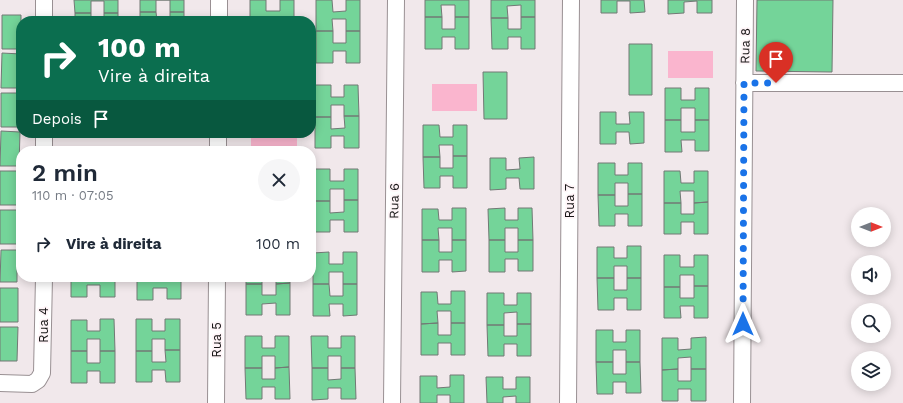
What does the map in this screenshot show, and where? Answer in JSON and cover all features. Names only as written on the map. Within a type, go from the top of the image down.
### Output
[{"type":"street","points":[[44,0],[44,16]]},
{"type":"street","points":[[219,0],[219,16]]},
{"type":"street","name":"Rua 6","points":[[392,403],[396,0]]},
{"type":"street","name":"Rua 7","points":[[568,403],[571,0]]},
{"type":"street","name":"Rua 8","points":[[742,403],[745,0]]},
{"type":"street","points":[[744,83],[903,84]]},
{"type":"street","name":"Rua 4","points":[[0,383],[32,384],[38,380],[42,373],[44,282]]},
{"type":"street","name":"Rua 5","points":[[216,403],[217,282]]},
{"type":"shaded area","points":[[668,51],[713,51],[713,78],[668,78]]},
{"type":"shaded area","points":[[432,84],[477,84],[477,111],[432,111]]},
{"type":"shaded area","points":[[251,138],[297,138],[297,146],[251,146]]},
{"type":"building","points":[[74,0],[118,0],[118,13],[104,13],[104,1],[91,1],[91,13],[75,13]]},
{"type":"building","points":[[140,0],[156,0],[156,12],[140,12]]},
{"type":"building","points":[[170,0],[184,0],[184,12],[170,12]]},
{"type":"building","points":[[250,0],[266,0],[266,11],[280,11],[280,0],[294,0],[294,16],[250,16]]},
{"type":"building","points":[[316,0],[332,0],[333,12],[346,11],[346,0],[360,0],[360,31],[346,31],[346,19],[332,19],[333,31],[316,31]]},
{"type":"building","points":[[425,0],[469,0],[469,17],[455,17],[455,5],[441,5],[442,17],[425,17]]},
{"type":"building","points":[[491,0],[535,0],[535,17],[521,17],[521,5],[507,6],[508,18],[491,18]]},
{"type":"building","points":[[601,0],[644,0],[645,12],[630,13],[630,1],[617,1],[617,13],[601,13]]},
{"type":"building","points":[[668,0],[712,0],[712,13],[697,13],[697,1],[684,2],[684,13],[668,14]]},
{"type":"building","points":[[757,0],[833,0],[832,72],[756,71]]},
{"type":"building","points":[[140,12],[156,12],[156,16],[140,16]]},
{"type":"building","points":[[170,12],[184,12],[184,16],[170,16]]},
{"type":"building","points":[[75,13],[91,13],[91,16],[75,16]]},
{"type":"building","points":[[104,13],[118,13],[118,16],[104,16]]},
{"type":"building","points":[[2,15],[21,15],[16,16],[16,49],[2,49]]},
{"type":"building","points":[[425,17],[442,17],[442,29],[455,29],[455,17],[469,17],[469,49],[455,49],[455,37],[442,37],[442,49],[425,49]]},
{"type":"building","points":[[521,17],[535,17],[535,49],[521,49],[521,37],[508,37],[508,49],[492,49],[491,18],[508,18],[508,29],[521,29]]},
{"type":"building","points":[[316,31],[333,31],[333,43],[346,43],[346,31],[360,31],[360,63],[346,63],[346,51],[333,51],[333,63],[316,63]]},
{"type":"building","points":[[629,44],[652,44],[652,95],[629,95]]},
{"type":"building","points":[[2,53],[16,54],[16,88],[1,88]]},
{"type":"building","points":[[483,72],[507,72],[507,119],[484,119]]},
{"type":"building","points":[[316,85],[331,85],[331,97],[344,97],[344,85],[358,85],[359,116],[344,116],[344,105],[331,105],[331,117],[316,117]]},
{"type":"building","points":[[665,88],[681,88],[681,100],[695,100],[695,88],[709,88],[709,120],[695,120],[695,108],[681,108],[681,120],[665,120]]},
{"type":"building","points":[[1,93],[16,93],[16,127],[1,127]]},
{"type":"building","points":[[600,112],[616,112],[616,124],[630,124],[629,112],[644,112],[644,143],[630,144],[629,132],[616,132],[616,144],[600,144]]},
{"type":"building","points":[[344,116],[359,116],[359,148],[344,148],[344,136],[331,136],[331,148],[316,148],[316,117],[331,117],[331,129],[345,128]]},
{"type":"building","points":[[665,120],[681,120],[681,132],[695,132],[695,120],[709,120],[709,151],[695,151],[695,140],[681,140],[682,152],[665,152]]},
{"type":"building","points":[[423,125],[439,125],[440,137],[453,137],[453,125],[467,125],[467,156],[453,156],[453,145],[439,145],[440,157],[423,157]]},
{"type":"building","points":[[1,131],[16,132],[16,138],[20,138],[20,146],[16,146],[16,166],[0,166]]},
{"type":"building","points":[[453,156],[467,156],[467,188],[453,188],[453,176],[440,176],[440,188],[424,188],[423,157],[440,157],[440,168],[453,168]]},
{"type":"building","points":[[534,157],[534,189],[520,189],[519,178],[506,178],[506,189],[490,190],[490,158],[506,158],[506,170],[520,169],[519,158]]},
{"type":"building","points":[[598,163],[615,163],[615,175],[628,175],[628,163],[642,163],[642,194],[628,194],[628,183],[615,183],[615,195],[598,195]]},
{"type":"building","points":[[316,169],[330,169],[330,181],[344,181],[344,169],[358,169],[358,200],[344,200],[344,189],[330,189],[330,201],[316,201]]},
{"type":"building","points":[[0,171],[16,171],[16,205],[0,205]]},
{"type":"building","points":[[664,171],[680,171],[681,183],[694,183],[694,171],[708,171],[708,202],[694,203],[694,191],[680,191],[681,203],[664,203]]},
{"type":"building","points":[[628,194],[642,194],[642,226],[628,226],[628,214],[615,214],[615,226],[599,226],[598,195],[615,195],[615,206],[628,206]]},
{"type":"building","points":[[344,200],[358,200],[358,232],[344,232],[344,220],[330,220],[330,232],[316,232],[316,201],[330,201],[330,213],[344,212]]},
{"type":"building","points":[[708,202],[708,234],[694,234],[694,222],[681,222],[681,234],[664,234],[664,203],[681,203],[681,214],[694,214],[694,203]]},
{"type":"building","points":[[452,208],[466,208],[466,240],[452,240],[452,228],[438,228],[439,240],[422,240],[422,209],[438,209],[439,220],[452,220]]},
{"type":"building","points":[[505,208],[505,220],[518,220],[518,208],[532,208],[533,240],[518,240],[518,228],[505,228],[505,240],[489,240],[488,209]]},
{"type":"building","points":[[0,210],[16,210],[16,244],[0,244]]},
{"type":"building","points":[[422,240],[439,240],[439,252],[452,252],[452,240],[466,240],[466,271],[452,272],[452,260],[439,260],[439,272],[422,272]]},
{"type":"building","points":[[489,240],[505,240],[505,252],[518,252],[518,240],[533,240],[533,271],[518,271],[518,259],[505,259],[505,272],[489,272]]},
{"type":"building","points":[[627,246],[641,246],[641,278],[627,278],[627,266],[614,266],[614,278],[597,278],[597,247],[614,247],[614,258],[627,258]]},
{"type":"building","points":[[1,250],[16,250],[16,282],[0,282]]},
{"type":"building","points":[[329,252],[329,264],[343,264],[343,252],[357,252],[357,284],[343,284],[343,272],[329,272],[329,284],[313,284],[313,282],[316,282],[316,253]]},
{"type":"building","points":[[664,255],[680,255],[680,267],[694,267],[694,255],[708,255],[708,286],[694,286],[694,275],[680,275],[680,287],[664,287]]},
{"type":"building","points":[[597,278],[614,278],[614,290],[627,290],[627,278],[641,278],[641,310],[627,310],[627,298],[614,298],[614,310],[598,310]]},
{"type":"building","points":[[71,282],[115,282],[115,297],[100,297],[100,285],[87,285],[87,297],[71,297]]},
{"type":"building","points":[[137,282],[181,282],[181,299],[167,299],[167,288],[153,288],[153,300],[137,300]]},
{"type":"building","points":[[246,282],[262,282],[262,284],[246,284]]},
{"type":"building","points":[[276,282],[290,282],[290,283],[276,284]]},
{"type":"building","points":[[290,283],[290,315],[276,315],[276,303],[262,304],[262,315],[246,315],[246,284],[262,284],[262,295],[276,295],[276,284]]},
{"type":"building","points":[[313,284],[329,284],[330,296],[343,296],[343,284],[357,284],[357,315],[343,316],[343,304],[329,304],[330,316],[313,316]]},
{"type":"building","points":[[694,286],[708,286],[708,318],[694,318],[694,306],[680,306],[681,318],[664,318],[664,287],[680,287],[680,298],[694,298]]},
{"type":"building","points":[[0,288],[18,288],[18,322],[0,322]]},
{"type":"building","points":[[451,291],[465,291],[465,323],[451,323],[451,311],[437,311],[438,323],[421,324],[421,292],[437,292],[438,304],[451,304]]},
{"type":"building","points":[[487,293],[504,293],[504,305],[517,305],[517,293],[531,293],[531,324],[517,324],[517,312],[504,313],[504,325],[487,325]]},
{"type":"building","points":[[100,319],[114,319],[115,351],[100,351],[100,339],[87,339],[87,351],[71,351],[71,320],[87,320],[87,331],[100,331]]},
{"type":"building","points":[[136,319],[152,319],[152,331],[165,331],[165,319],[180,319],[180,350],[165,350],[165,339],[152,339],[152,351],[136,351]]},
{"type":"building","points":[[438,323],[438,335],[451,335],[451,323],[465,323],[465,355],[451,355],[451,343],[438,343],[438,355],[421,355],[421,324]]},
{"type":"building","points":[[517,324],[531,324],[531,356],[517,356],[517,344],[504,344],[504,356],[488,356],[487,325],[504,325],[504,336],[517,336]]},
{"type":"building","points":[[0,327],[18,327],[17,361],[0,361]]},
{"type":"building","points":[[596,330],[613,330],[613,342],[626,342],[626,330],[640,330],[640,362],[626,362],[626,350],[613,350],[613,362],[596,362]]},
{"type":"building","points":[[245,336],[262,336],[262,348],[275,348],[275,336],[289,336],[289,367],[275,368],[275,356],[262,356],[262,368],[245,368]]},
{"type":"building","points":[[311,336],[328,336],[328,348],[341,348],[341,336],[355,336],[355,368],[341,368],[341,356],[328,356],[328,368],[312,368]]},
{"type":"building","points":[[706,337],[706,369],[691,369],[691,357],[678,358],[678,369],[662,370],[662,338],[678,338],[678,350],[691,349],[691,338]]},
{"type":"building","points":[[165,350],[180,350],[180,382],[166,382],[165,370],[152,370],[152,382],[136,382],[136,351],[152,351],[152,362],[166,362]]},
{"type":"building","points":[[71,351],[87,351],[87,363],[100,363],[100,351],[115,351],[115,383],[100,383],[100,371],[87,371],[87,383],[71,383]]},
{"type":"building","points":[[596,362],[613,362],[613,374],[626,374],[626,362],[640,362],[641,393],[626,393],[626,382],[613,382],[613,394],[597,394]]},
{"type":"building","points":[[289,367],[290,399],[275,399],[275,387],[262,387],[262,399],[246,399],[245,368],[262,368],[262,379],[275,379],[275,368]]},
{"type":"building","points":[[312,368],[328,368],[328,380],[341,379],[341,368],[355,368],[356,399],[341,399],[341,388],[328,388],[328,399],[312,400]]},
{"type":"building","points":[[678,369],[678,381],[691,381],[691,369],[706,369],[706,401],[691,401],[691,389],[678,389],[678,401],[662,401],[662,370]]},
{"type":"building","points":[[450,375],[464,375],[464,403],[450,403],[450,395],[437,395],[437,403],[420,403],[420,376],[437,376],[437,388],[450,387]]},
{"type":"building","points":[[486,377],[503,377],[503,389],[516,389],[516,377],[530,377],[530,403],[516,403],[516,396],[503,397],[503,403],[487,403]]},
{"type":"route","points":[[743,324],[744,83],[776,83]]}]
